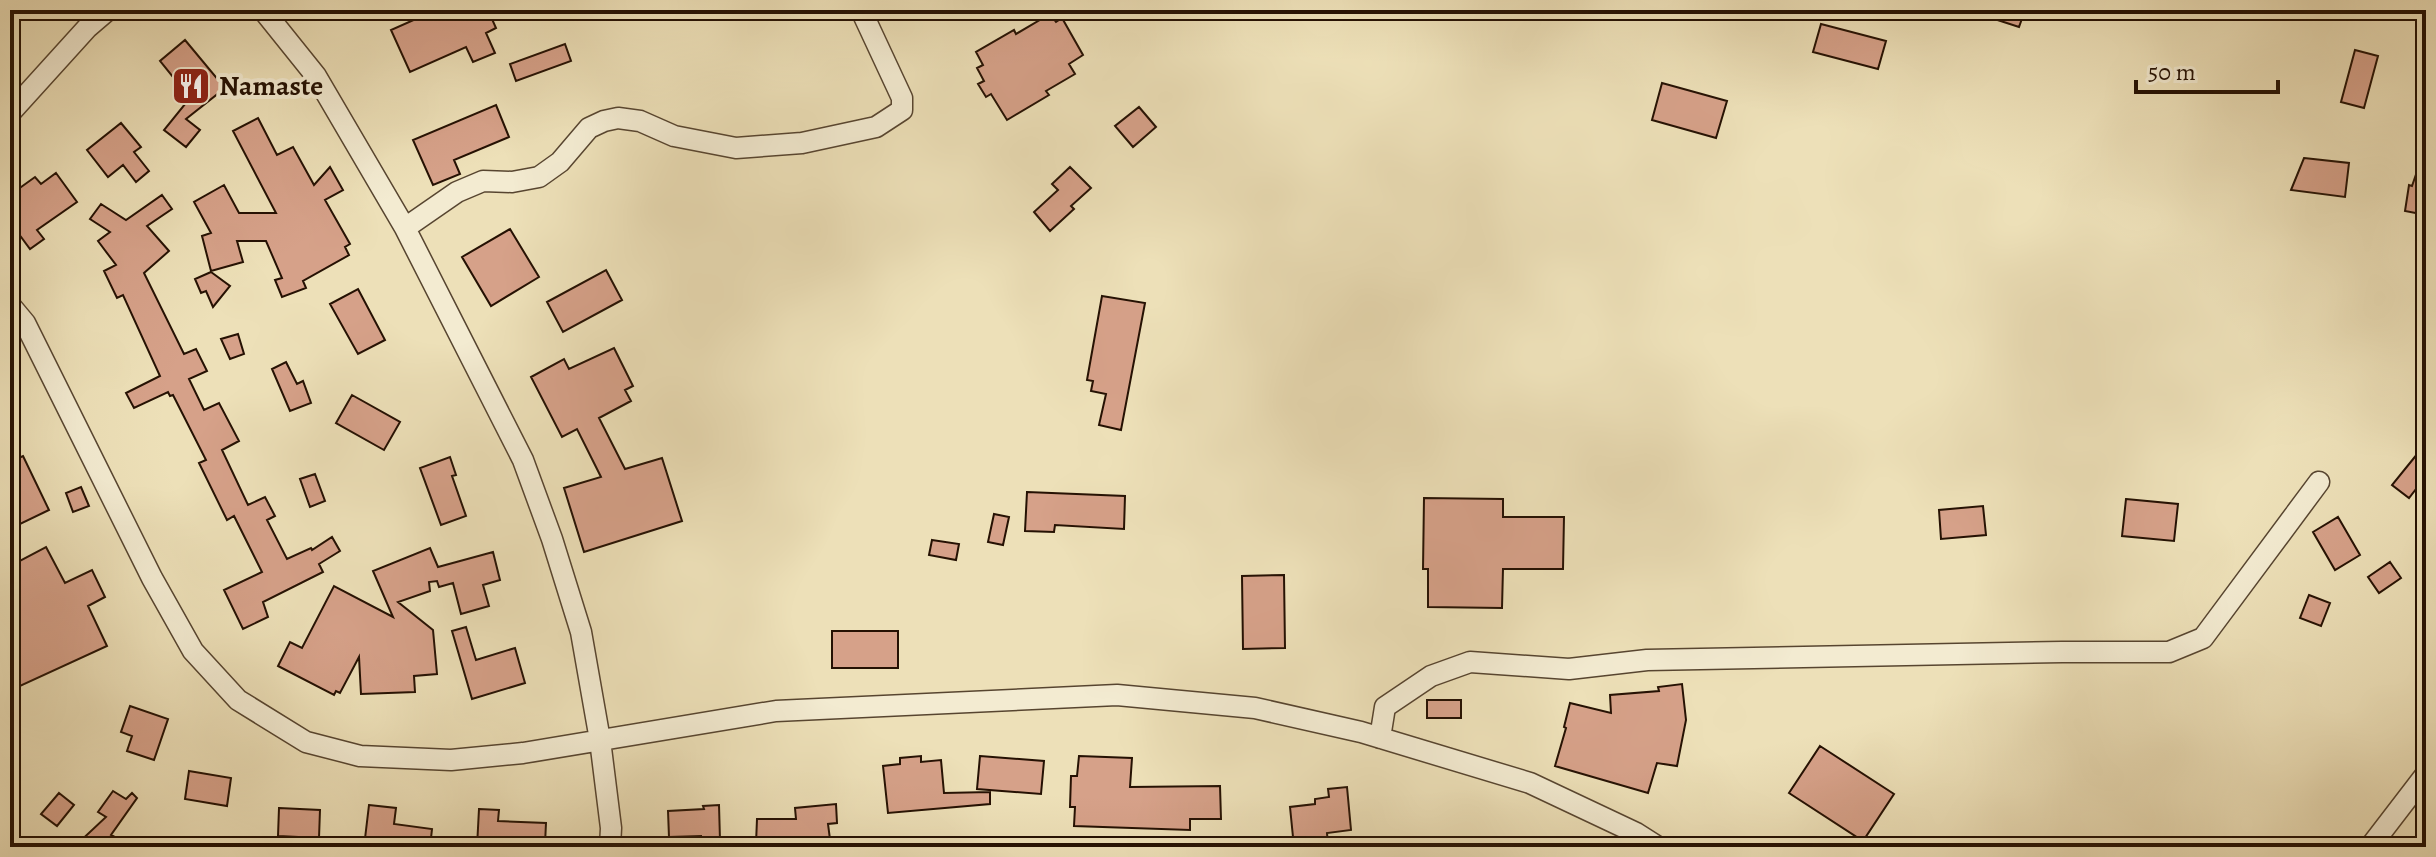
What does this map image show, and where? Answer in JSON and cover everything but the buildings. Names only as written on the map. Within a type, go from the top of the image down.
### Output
[{"type":"street","points":[[10,113],[87,28],[108,10]]},
{"type":"street","points":[[263,10],[316,76],[405,228],[516,446],[533,486],[581,632],[600,740],[611,828],[610,847]]},
{"type":"street","points":[[405,228],[457,192],[483,181],[512,182],[539,177],[560,162],[589,128],[618,118],[640,121],[674,136],[736,148],[802,143],[876,127],[902,110],[902,98],[861,10]]},
{"type":"street","points":[[10,305],[25,323],[152,578],[193,651],[238,700],[306,742],[360,756],[451,760],[523,753],[776,711],[1117,695],[1255,708],[1380,738],[1530,783],[1636,833],[1658,847]]},
{"type":"street","points":[[1380,738],[1385,707],[1431,676],[1470,662],[1569,669],[1647,660],[2169,652],[2203,638],[2319,482]]},
{"type":"street","points":[[2370,847],[2426,774]]},
{"type":"place","name":"Namaste","points":[[191,86]]}]
